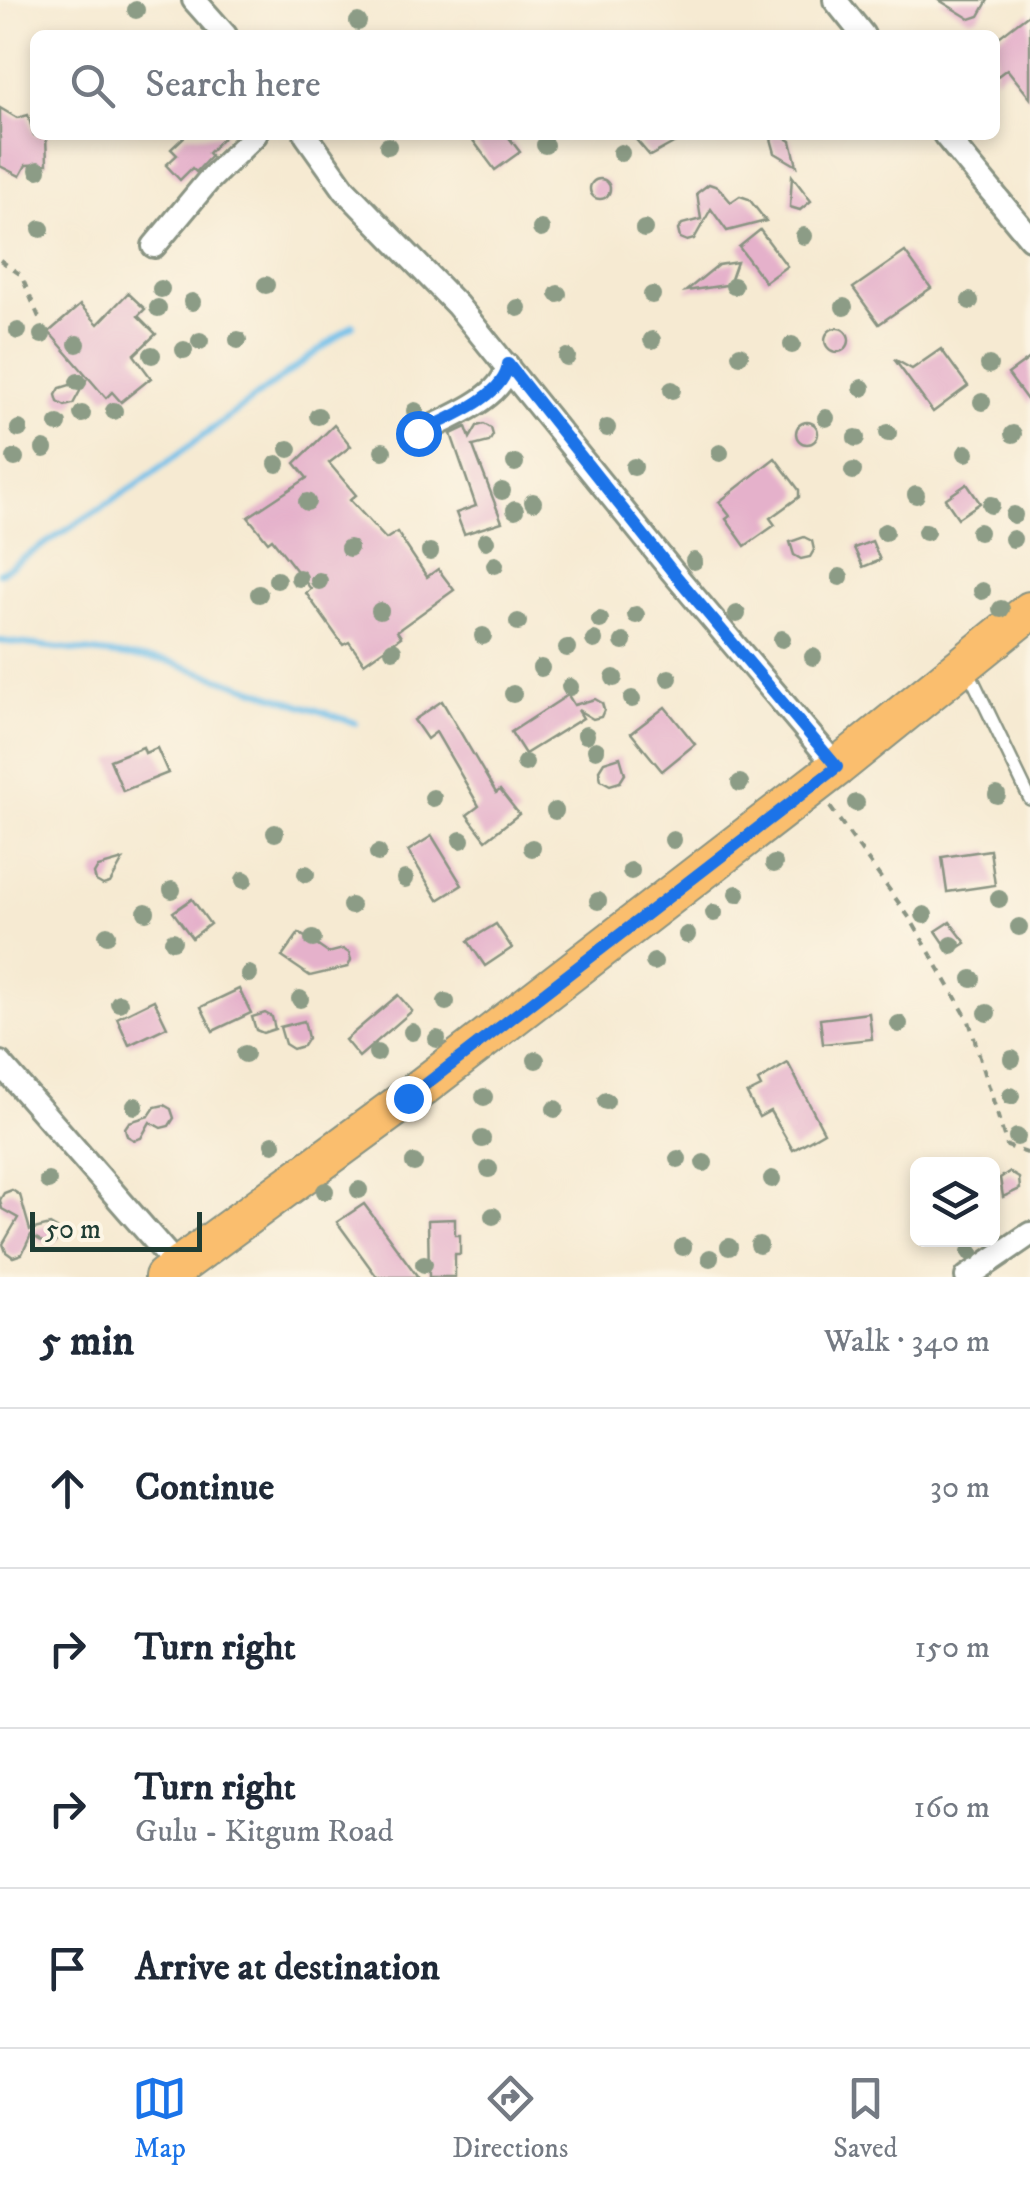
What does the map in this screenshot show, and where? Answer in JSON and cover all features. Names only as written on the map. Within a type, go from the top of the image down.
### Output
[{"type":"main road","points":[[172,1272],[408,1098],[1030,611]]},
{"type":"street","points":[[194,0],[221,30]]},
{"type":"street","points":[[835,0],[859,30]]},
{"type":"street","points":[[154,246],[208,181],[250,140]]},
{"type":"street","points":[[310,140],[345,190],[444,291],[508,364],[672,571],[825,775]]},
{"type":"street","points":[[948,140],[1030,238]]},
{"type":"street","points":[[418,433],[496,390],[507,377],[508,364]]},
{"type":"street","points":[[0,1064],[172,1272]]},
{"type":"street","points":[[967,1277],[1030,1234]]},
{"type":"lane","points":[[964,662],[1030,800]]},
{"type":"path","points":[[0,260],[21,275],[40,320]]},
{"type":"path","points":[[825,775],[969,1020],[1007,1146],[1030,1154]]},
{"type":"building","points":[[939,0],[988,0],[979,16],[970,19]]},
{"type":"building","points":[[1030,13],[1030,98],[1007,69],[1000,74],[1000,36]]},
{"type":"building","points":[[0,108],[17,118],[28,115],[30,140],[46,140],[47,164],[26,165],[20,176],[0,166]]},
{"type":"building","points":[[181,140],[221,140],[196,172],[192,168],[180,180],[166,165],[177,155],[171,149]]},
{"type":"building","points":[[473,140],[511,140],[520,152],[495,170]]},
{"type":"building","points":[[636,140],[679,140],[650,156]]},
{"type":"building","points":[[771,140],[789,140],[797,166],[775,153]]},
{"type":"building","points":[[792,176],[811,201],[800,210],[790,207]]},
{"type":"building","points":[[600,179],[610,189],[600,199],[590,189]]},
{"type":"building","points":[[709,184],[718,187],[731,202],[740,196],[749,199],[766,221],[727,231],[711,209],[694,239],[680,238],[678,230],[682,224],[701,219],[697,193]]},
{"type":"building","points":[[760,230],[787,266],[765,282],[739,247]]},
{"type":"building","points":[[905,252],[931,288],[879,324],[853,288]]},
{"type":"building","points":[[737,262],[726,285],[686,291],[718,265]]},
{"type":"building","points":[[128,293],[145,309],[138,316],[156,334],[134,355],[151,378],[121,402],[112,392],[106,398],[49,332],[80,305],[98,324]]},
{"type":"building","points":[[837,328],[849,340],[837,352],[825,340]]},
{"type":"building","points":[[941,349],[968,386],[933,412],[894,359],[912,369]]},
{"type":"building","points":[[1030,358],[1030,404],[1008,374]]},
{"type":"building","points":[[86,380],[73,404],[65,406],[58,402],[60,388]]},
{"type":"building","points":[[807,422],[815,425],[815,441],[807,444],[799,441],[796,433],[799,425]]},
{"type":"building","points":[[484,424],[493,435],[489,442],[473,446],[502,522],[464,534],[456,513],[476,506],[451,434],[466,427],[470,438],[477,426]]},
{"type":"building","points":[[334,425],[351,446],[329,463],[356,495],[350,500],[386,539],[397,532],[427,577],[438,569],[454,590],[397,631],[401,637],[364,663],[349,642],[343,645],[306,593],[311,589],[272,539],[268,542],[248,517],[307,478],[295,463]]},
{"type":"building","points":[[775,458],[799,490],[799,497],[770,518],[775,525],[745,546],[719,502]]},
{"type":"building","points":[[967,484],[980,503],[958,518],[945,499]]},
{"type":"building","points":[[804,537],[812,541],[814,550],[810,557],[801,559],[794,555],[790,542]]},
{"type":"building","points":[[872,541],[880,560],[863,567],[854,548]]},
{"type":"building","points":[[568,695],[574,705],[595,699],[602,703],[601,717],[593,719],[578,710],[583,718],[525,754],[511,732]]},
{"type":"building","points":[[442,701],[496,793],[500,790],[519,814],[486,840],[467,815],[479,806],[436,732],[427,739],[414,720]]},
{"type":"building","points":[[665,707],[695,744],[662,771],[631,733]]},
{"type":"building","points":[[143,747],[145,753],[157,748],[168,773],[123,791],[110,760]]},
{"type":"building","points":[[620,757],[625,774],[620,782],[610,785],[601,780],[599,770],[604,762]]},
{"type":"building","points":[[432,836],[462,885],[438,900],[408,851]]},
{"type":"building","points":[[990,850],[995,885],[947,892],[942,857]]},
{"type":"building","points":[[123,860],[110,883],[96,881],[98,867]]},
{"type":"building","points":[[192,899],[210,924],[192,938],[173,912]]},
{"type":"building","points":[[950,922],[966,943],[951,953],[936,931]]},
{"type":"building","points":[[496,924],[512,948],[485,966],[468,941]]},
{"type":"building","points":[[299,933],[328,953],[343,949],[349,953],[348,967],[310,976],[282,957]]},
{"type":"building","points":[[239,989],[251,1013],[213,1031],[201,1007]]},
{"type":"building","points":[[398,995],[412,1011],[359,1057],[345,1040]]},
{"type":"building","points":[[154,1000],[167,1027],[129,1045],[117,1018]]},
{"type":"building","points":[[265,1013],[272,1017],[275,1029],[263,1033],[256,1030],[252,1017]]},
{"type":"building","points":[[869,1013],[872,1039],[823,1044],[820,1019]]},
{"type":"building","points":[[304,1021],[308,1038],[303,1046],[293,1049],[285,1044],[280,1027]]},
{"type":"building","points":[[788,1063],[824,1132],[793,1150],[770,1111],[759,1117],[747,1094],[761,1087],[758,1081]]},
{"type":"building","points":[[164,1105],[171,1109],[174,1118],[169,1126],[161,1128],[150,1122],[141,1138],[127,1136],[125,1128],[129,1122],[149,1116],[155,1107]]},
{"type":"building","points":[[1009,1172],[1019,1178],[1020,1189],[1003,1197],[1000,1178]]},
{"type":"building","points":[[12,1190],[20,1195],[30,1230],[50,1225],[59,1236],[55,1243],[48,1245],[31,1235],[22,1254],[13,1257],[6,1252],[3,1244],[18,1218],[2,1209],[0,1200]]},
{"type":"building","points":[[364,1204],[418,1277],[377,1277],[337,1222]]},
{"type":"building","points":[[455,1219],[460,1254],[455,1254],[455,1277],[429,1277],[428,1220]]},
{"type":"waterway","points":[[0,573],[135,486],[353,325]]},
{"type":"waterway","points":[[0,641],[167,661],[356,723]]},
{"type":"route","points":[[408,1098],[837,767],[672,571],[508,364],[507,377],[496,390],[418,433]]}]
